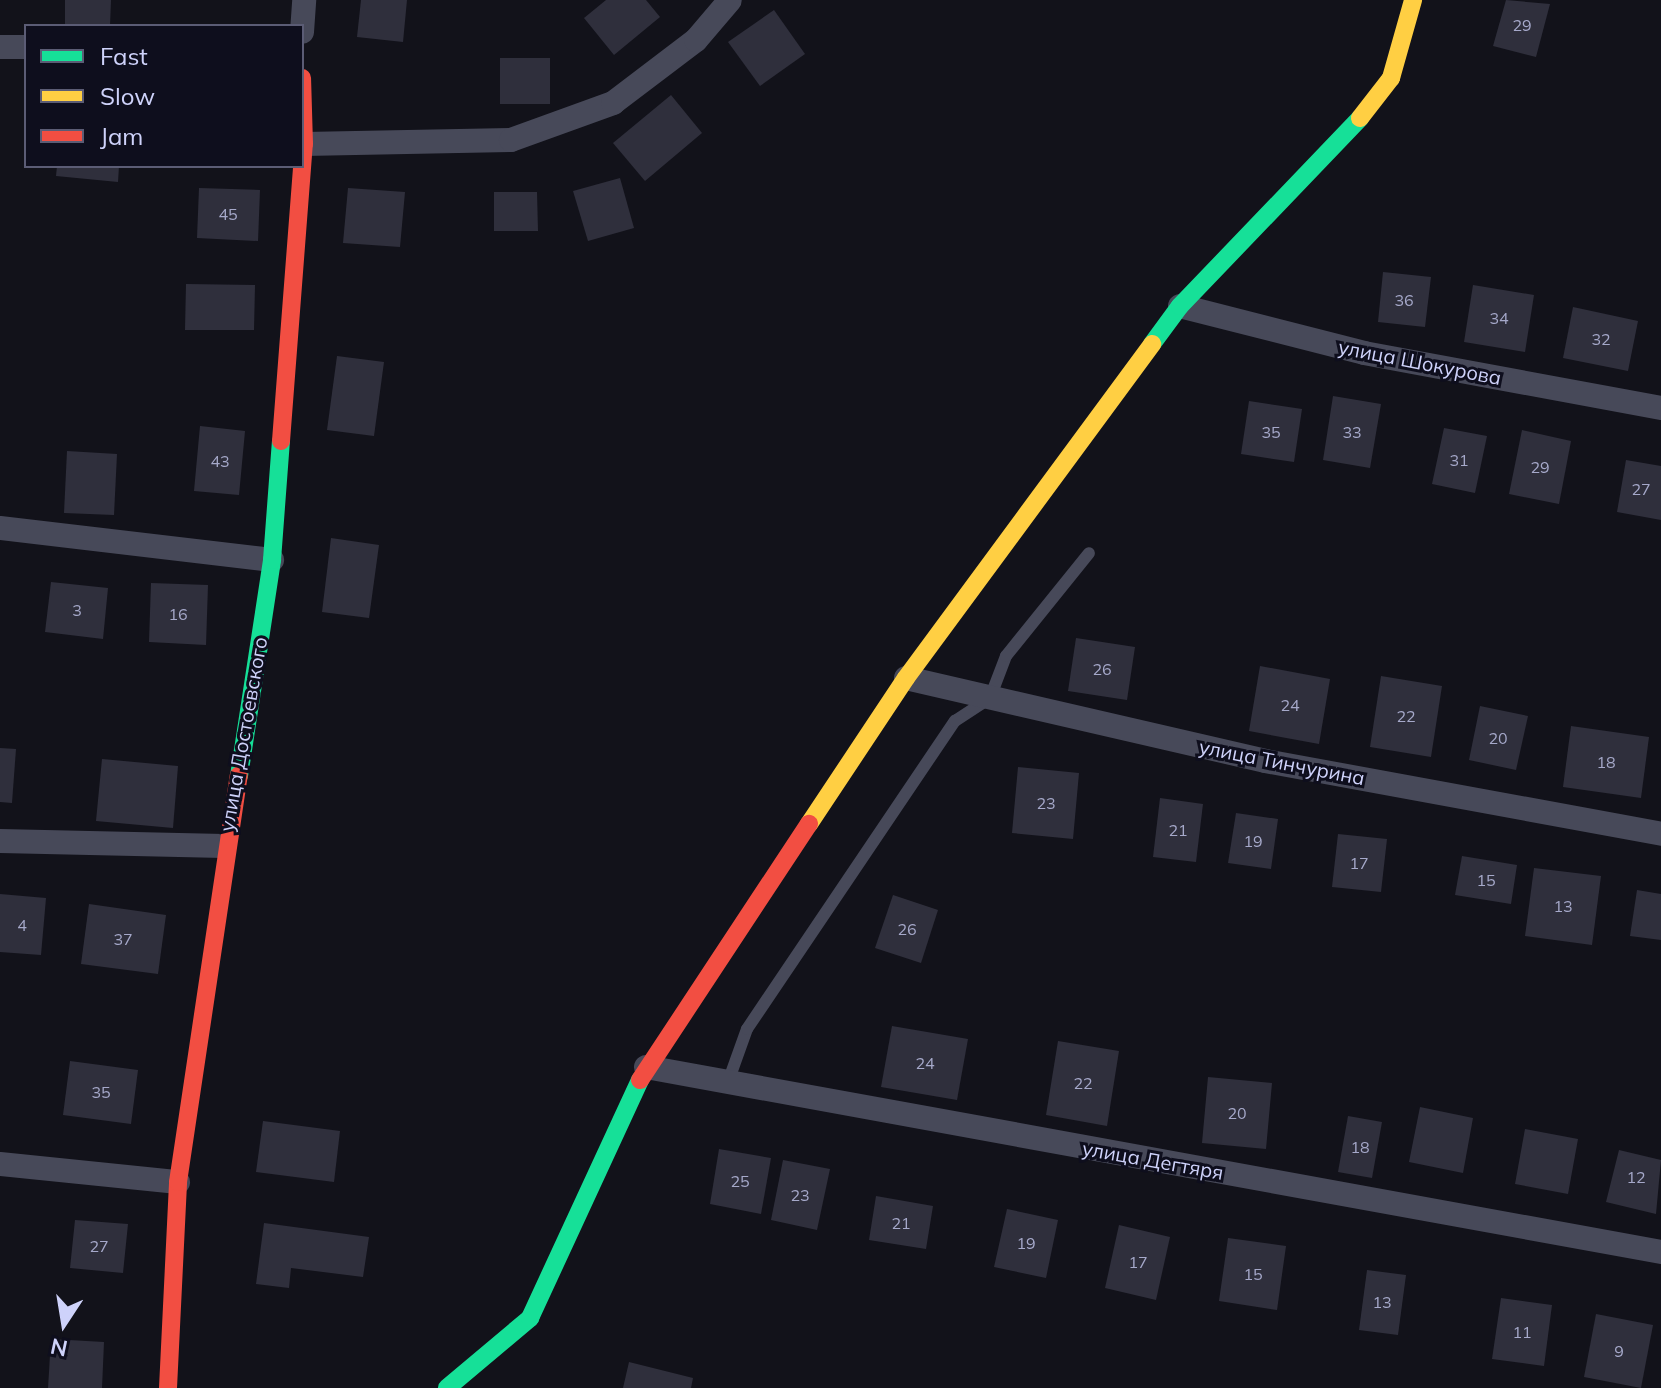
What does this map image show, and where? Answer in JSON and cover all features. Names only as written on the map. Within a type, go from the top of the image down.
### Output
[{"type":"street","points":[[302,24],[304,0]]},
{"type":"street","points":[[304,144],[511,140],[613,103],[696,40],[730,0]]},
{"type":"street","points":[[447,1388],[530,1318],[646,1067],[906,678],[1180,306],[1344,138],[1391,78],[1413,0]]},
{"type":"street","points":[[0,47],[24,47]]},
{"type":"street","name":"улица Достоевского","points":[[168,1388],[178,1182],[224,846],[272,560],[302,168]]},
{"type":"street","name":"улица Шокурова","points":[[1180,306],[1364,353],[1661,408]]},
{"type":"street","points":[[0,528],[272,560]]},
{"type":"street","name":"улица Тинчурина","points":[[906,678],[1265,761],[1661,834]]},
{"type":"street","points":[[0,841],[224,846]]},
{"type":"street","name":"улица Дегтяря","points":[[646,1067],[1661,1252]]},
{"type":"street","points":[[0,1164],[178,1182]]},
{"type":"lane","points":[[728,1082],[747,1029],[946,734],[990,698],[1006,656],[1089,553]]},
{"type":"building","points":[[65,0],[111,0],[110,24],[65,24]]},
{"type":"building","points":[[361,0],[407,0],[403,42],[357,37]]},
{"type":"building","points":[[606,0],[646,0],[660,17],[614,55],[584,18]]},
{"type":"building","points":[[1506,0],[1550,4],[1536,57],[1493,46]]},
{"type":"building","points":[[774,10],[805,54],[760,86],[728,42]]},
{"type":"building","points":[[500,58],[550,58],[550,104],[500,104]]},
{"type":"building","points":[[671,95],[702,133],[645,181],[613,143]]},
{"type":"building","points":[[57,168],[119,168],[118,182],[56,176]]},
{"type":"building","points":[[620,178],[634,228],[588,241],[573,191]]},
{"type":"building","points":[[199,188],[260,190],[258,241],[197,238]]},
{"type":"building","points":[[348,188],[405,192],[400,247],[343,243]]},
{"type":"building","points":[[494,192],[537,192],[538,231],[494,231]]},
{"type":"building","points":[[1383,272],[1431,277],[1425,327],[1378,322]]},
{"type":"building","points":[[186,284],[255,285],[254,330],[185,330]]},
{"type":"building","points":[[1473,285],[1534,295],[1525,352],[1464,342]]},
{"type":"building","points":[[1573,307],[1638,321],[1628,371],[1563,358]]},
{"type":"building","points":[[337,356],[384,362],[374,436],[327,430]]},
{"type":"building","points":[[1333,396],[1381,404],[1370,468],[1323,460]]},
{"type":"building","points":[[1249,401],[1302,409],[1294,462],[1241,454]]},
{"type":"building","points":[[200,426],[245,431],[239,495],[194,491]]},
{"type":"building","points":[[1444,428],[1487,436],[1475,493],[1432,484]]},
{"type":"building","points":[[1522,430],[1571,441],[1559,504],[1509,494]]},
{"type":"building","points":[[67,451],[117,454],[114,515],[64,513]]},
{"type":"building","points":[[1626,460],[1661,466],[1661,520],[1617,512]]},
{"type":"building","points":[[331,538],[379,545],[369,618],[322,612]]},
{"type":"building","points":[[51,582],[108,588],[103,639],[45,632]]},
{"type":"building","points":[[151,583],[208,585],[206,645],[149,642]]},
{"type":"building","points":[[1076,638],[1135,647],[1127,700],[1068,691]]},
{"type":"building","points":[[1260,666],[1330,679],[1319,744],[1249,731]]},
{"type":"building","points":[[1381,676],[1442,686],[1431,757],[1370,747]]},
{"type":"building","points":[[1480,706],[1528,716],[1516,770],[1469,760]]},
{"type":"building","points":[[1571,726],[1649,737],[1641,798],[1563,787]]},
{"type":"building","points":[[0,748],[16,749],[12,803],[0,802]]},
{"type":"building","points":[[102,759],[178,766],[173,828],[96,821]]},
{"type":"building","points":[[1018,767],[1079,773],[1073,839],[1012,833]]},
{"type":"building","points":[[1160,798],[1203,804],[1196,862],[1153,857]]},
{"type":"building","points":[[1236,813],[1278,819],[1271,869],[1228,863]]},
{"type":"building","points":[[1338,834],[1387,839],[1381,892],[1332,887]]},
{"type":"building","points":[[1462,856],[1517,865],[1511,904],[1455,895]]},
{"type":"building","points":[[1534,868],[1601,876],[1592,945],[1525,936]]},
{"type":"building","points":[[1637,890],[1661,894],[1661,940],[1630,936]]},
{"type":"building","points":[[0,894],[46,898],[41,955],[0,952]]},
{"type":"building","points":[[893,895],[938,910],[921,963],[875,948]]},
{"type":"building","points":[[89,904],[166,915],[158,974],[81,964]]},
{"type":"building","points":[[892,1026],[968,1039],[957,1100],[881,1087]]},
{"type":"building","points":[[1058,1041],[1119,1051],[1107,1126],[1046,1115]]},
{"type":"building","points":[[70,1061],[138,1070],[131,1124],[63,1115]]},
{"type":"building","points":[[1208,1077],[1272,1083],[1266,1149],[1202,1143]]},
{"type":"building","points":[[1420,1107],[1473,1118],[1463,1173],[1409,1162]]},
{"type":"building","points":[[1348,1116],[1382,1122],[1372,1178],[1338,1172]]},
{"type":"building","points":[[263,1121],[340,1131],[334,1182],[256,1172]]},
{"type":"building","points":[[1525,1129],[1578,1139],[1568,1194],[1515,1184]]},
{"type":"building","points":[[719,1149],[771,1158],[761,1214],[710,1204]]},
{"type":"building","points":[[1619,1150],[1661,1160],[1656,1214],[1606,1202]]},
{"type":"building","points":[[783,1160],[830,1169],[817,1230],[771,1220]]},
{"type":"building","points":[[876,1196],[933,1206],[926,1249],[869,1240]]},
{"type":"building","points":[[1007,1209],[1058,1220],[1046,1278],[994,1267]]},
{"type":"building","points":[[75,1220],[128,1224],[123,1273],[70,1268]]},
{"type":"building","points":[[264,1223],[369,1237],[363,1277],[291,1268],[289,1288],[256,1284]]},
{"type":"building","points":[[1119,1225],[1170,1237],[1156,1300],[1105,1288]]},
{"type":"building","points":[[1228,1238],[1286,1246],[1277,1310],[1219,1301]]},
{"type":"building","points":[[1367,1270],[1406,1275],[1398,1335],[1359,1330]]},
{"type":"building","points":[[1501,1298],[1552,1305],[1544,1366],[1492,1359]]},
{"type":"building","points":[[1596,1314],[1653,1325],[1641,1388],[1584,1377]]},
{"type":"building","points":[[51,1339],[104,1342],[102,1388],[48,1388]]},
{"type":"building","points":[[629,1362],[693,1378],[691,1388],[623,1388]]},
{"type":"traffic: fast","points":[[1152,344],[1180,306],[1360,118]]},
{"type":"traffic: fast","points":[[239,776],[272,560],[281,441]]},
{"type":"traffic: fast","points":[[447,1388],[530,1318],[640,1080]]},
{"type":"traffic: slow","points":[[1360,118],[1391,78],[1413,0]]},
{"type":"traffic: slow","points":[[809,824],[906,678],[1152,344]]},
{"type":"traffic: jam","points":[[281,441],[302,168]]},
{"type":"traffic: jam","points":[[168,1388],[178,1182],[239,776]]},
{"type":"traffic: jam","points":[[640,1080],[809,824]]}]
